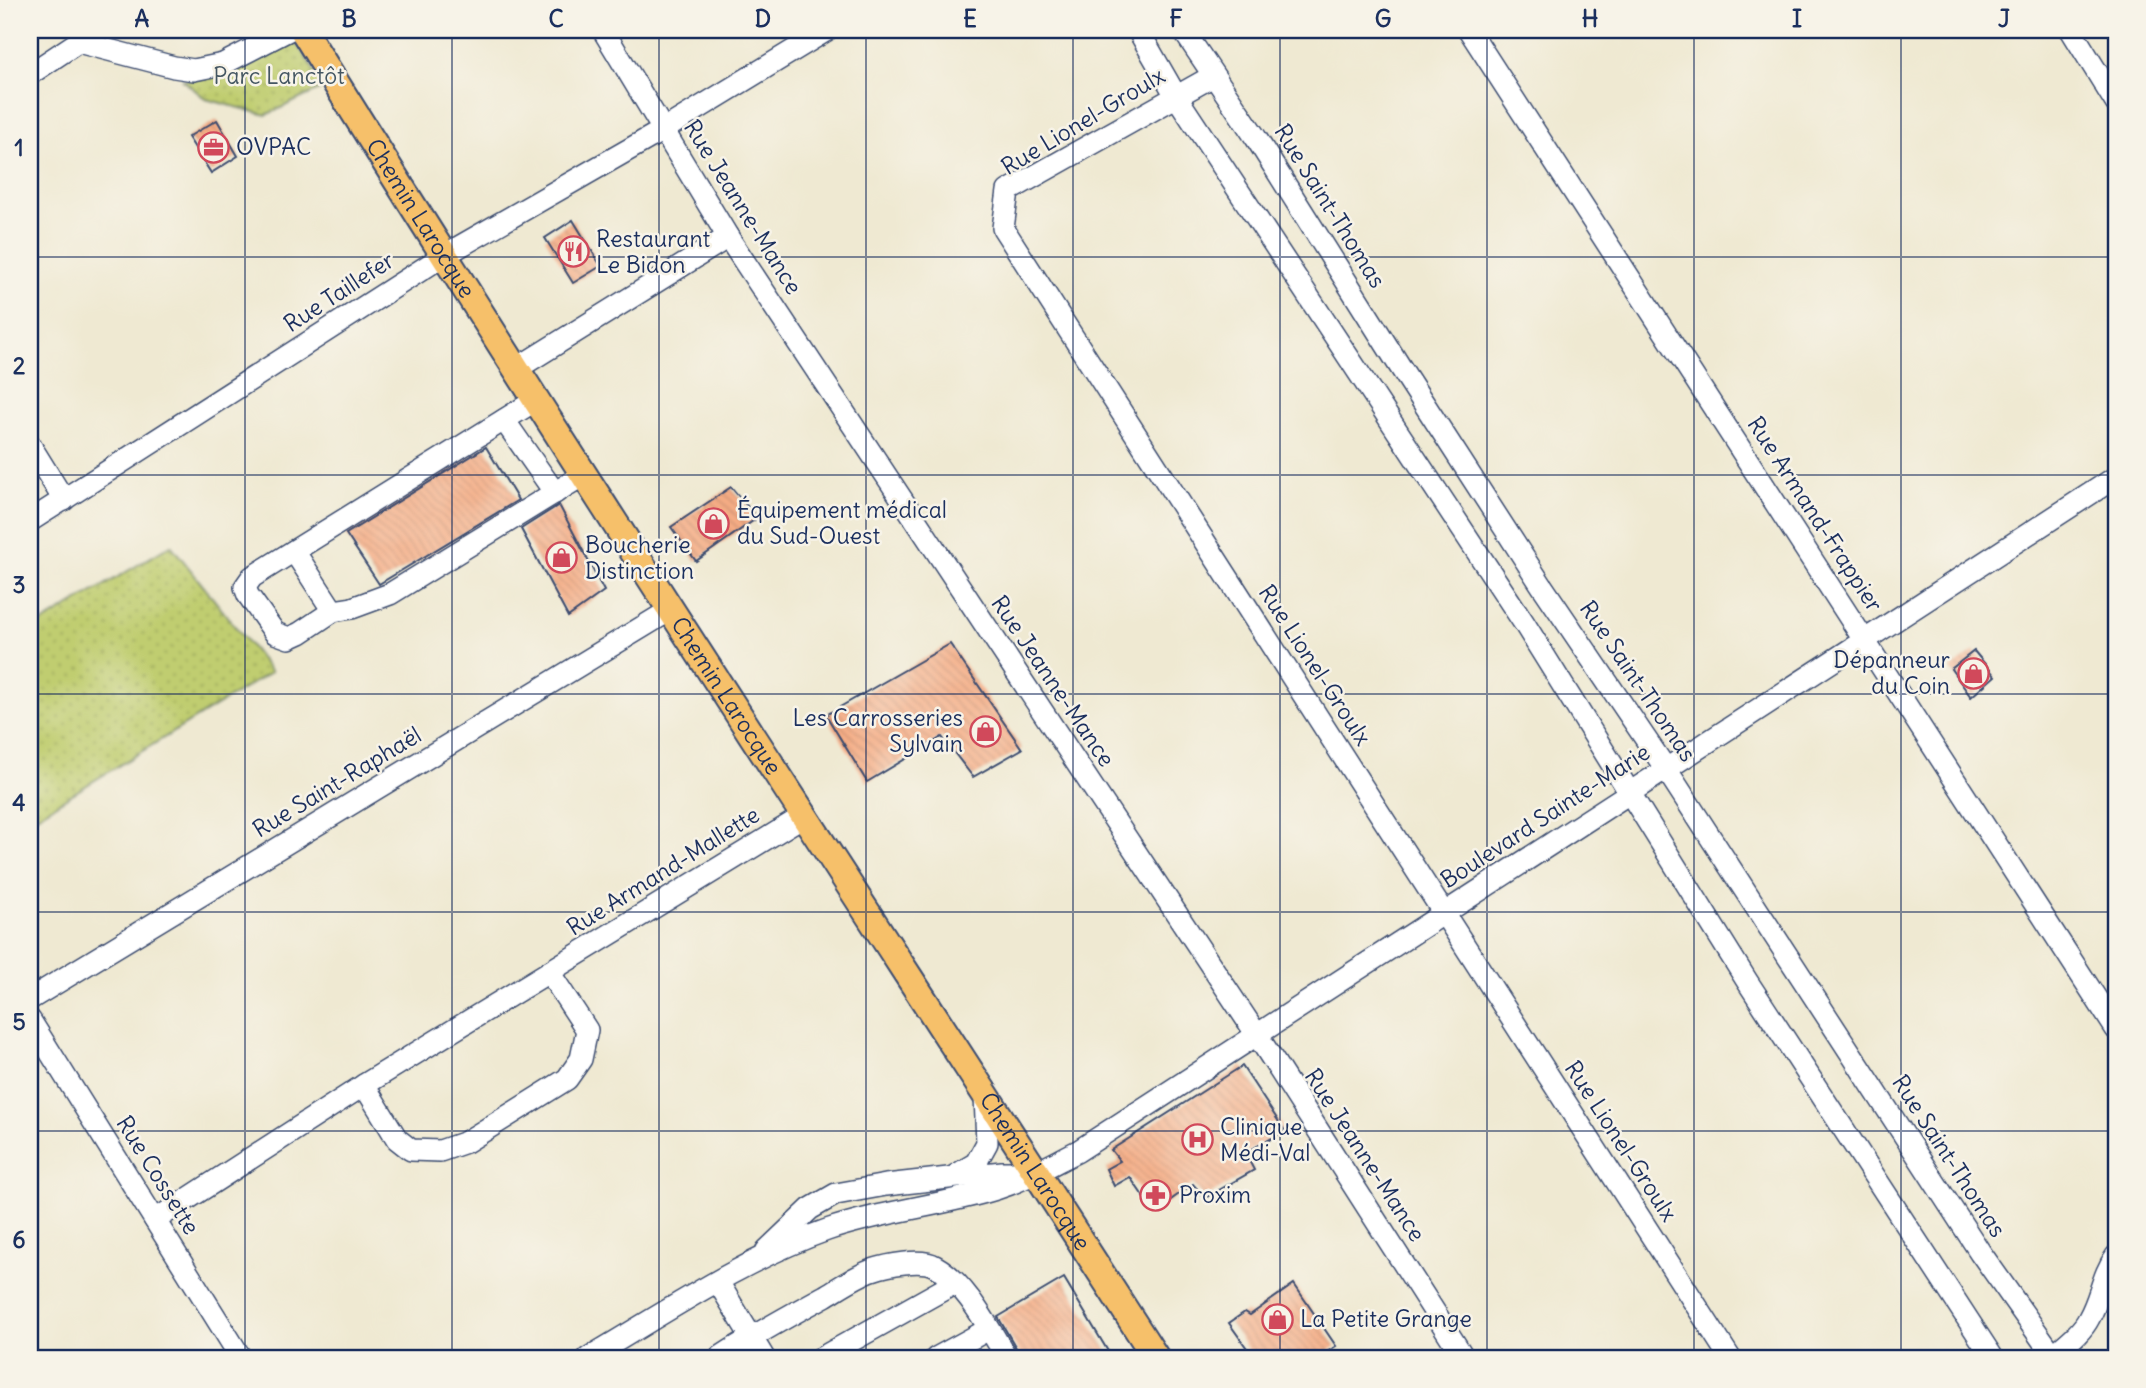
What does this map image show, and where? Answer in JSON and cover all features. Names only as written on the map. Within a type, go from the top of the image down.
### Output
[{"type":"main road","name":"Chemin Larocque","points":[[303,30],[443,256],[1156,1358]]},
{"type":"street","points":[[30,74],[72,36],[174,67],[194,70],[223,64],[289,30]]},
{"type":"street","name":"Rue Jeanne-Mance","points":[[603,30],[728,237],[1257,1035],[1464,1358]]},
{"type":"street","name":"Rue Taillefer","points":[[30,521],[443,256],[663,130],[827,30]]},
{"type":"street","points":[[1138,30],[1176,96],[1524,623],[1747,981],[1993,1358]]},
{"type":"street","name":"Rue Saint-Thomas","points":[[1184,30],[1542,586],[1666,769],[1980,1252],[2052,1357]]},
{"type":"street","name":"Rue Armand-Frappier","points":[[1469,30],[2116,1029]]},
{"type":"street","points":[[2071,30],[2108,72],[2116,103]]},
{"type":"street","name":"Rue Lionel-Groulx","points":[[1213,76],[1008,191],[1003,228],[1730,1358]]},
{"type":"street","points":[[516,369],[728,237]]},
{"type":"street","points":[[536,400],[252,577],[245,587],[247,595],[275,633],[289,638],[333,611],[352,608],[390,594],[584,474]]},
{"type":"street","points":[[504,420],[555,493]]},
{"type":"street","points":[[30,445],[64,500]]},
{"type":"street","name":"Boulevard Sainte-Marie","points":[[589,1358],[755,1262],[825,1231],[999,1188],[1078,1151],[2116,477]]},
{"type":"street","points":[[294,551],[333,611]]},
{"type":"street","name":"Rue Saint-Raphaël","points":[[30,999],[672,609]]},
{"type":"street","name":"Rue Armand-Mallette","points":[[155,1220],[364,1085],[805,814]]},
{"type":"street","points":[[364,1085],[397,1139],[411,1150],[440,1151],[466,1142],[567,1079],[580,1059],[587,1030],[549,972]]},
{"type":"street","name":"Rue Cossette","points":[[30,1020],[241,1358]]},
{"type":"street","points":[[950,1179],[976,1163],[987,1143],[985,1094]]},
{"type":"street","name":"Boulevard Sainte-Marie","points":[[755,1262],[810,1209],[836,1194],[886,1185],[1002,1172],[1036,1171]]},
{"type":"street","points":[[2052,1357],[2074,1338],[2089,1319],[2107,1268],[2116,1256]]},
{"type":"street","points":[[719,1358],[751,1336],[871,1271],[903,1263],[934,1264],[956,1283],[972,1300],[1007,1358]]},
{"type":"street","points":[[718,1282],[764,1358]]},
{"type":"street","points":[[821,1358],[956,1283]]},
{"type":"street","points":[[936,1358],[989,1329]]},
{"type":"green space","name":"Parc Lanctôt","points":[[291,35],[325,87],[266,115],[206,99],[183,80],[227,71]]},
{"type":"green space","points":[[171,545],[271,672],[30,820],[30,630]]},
{"type":"building","name":"OVPAC","points":[[217,120],[238,156],[211,173],[188,137]]},
{"type":"building","name":"Restaurant Le Bidon","points":[[573,220],[601,266],[573,283],[545,238]]},
{"type":"building","points":[[486,447],[518,500],[379,584],[346,534]]},
{"type":"building","name":"Équipement médical du Sud-Ouest","points":[[731,487],[757,518],[696,561],[671,527]]},
{"type":"building","name":"Boucherie Distinction","points":[[559,505],[604,591],[568,617],[521,529]]},
{"type":"building","points":[[950,644],[1022,749],[973,777],[942,737],[867,782],[826,715]]},
{"type":"building","name":"Dépanneur du Coin","points":[[1974,651],[1995,676],[1971,697],[1951,669]]},
{"type":"building","name":"Clinique Médi-Val","points":[[1242,1066],[1285,1131],[1245,1153],[1254,1170],[1205,1198],[1193,1184],[1154,1212],[1130,1177],[1114,1186],[1106,1169],[1120,1161],[1111,1150]]},
{"type":"building","points":[[1064,1278],[1112,1358],[1022,1358],[998,1317]]},
{"type":"building","name":"La Petite Grange","points":[[1294,1284],[1336,1346],[1318,1358],[1254,1358],[1229,1323],[1245,1312],[1250,1315]]},
{"type":"place","name":"OVPAC","points":[[213,147]]},
{"type":"place","name":"Restaurant Le Bidon","points":[[573,252]]},
{"type":"place","name":"Équipement médical du Sud-Ouest","points":[[714,523]]},
{"type":"place","name":"Boucherie Distinction","points":[[562,558]]},
{"type":"place","name":"Dépanneur du Coin","points":[[1973,673]]},
{"type":"place","name":"Les Carrosseries Sylvain","points":[[986,731]]},
{"type":"place","name":"Clinique Médi-Val","points":[[1197,1140]]},
{"type":"place","name":"Proxim","points":[[1156,1195]]},
{"type":"place","name":"La Petite Grange","points":[[1277,1319]]}]
